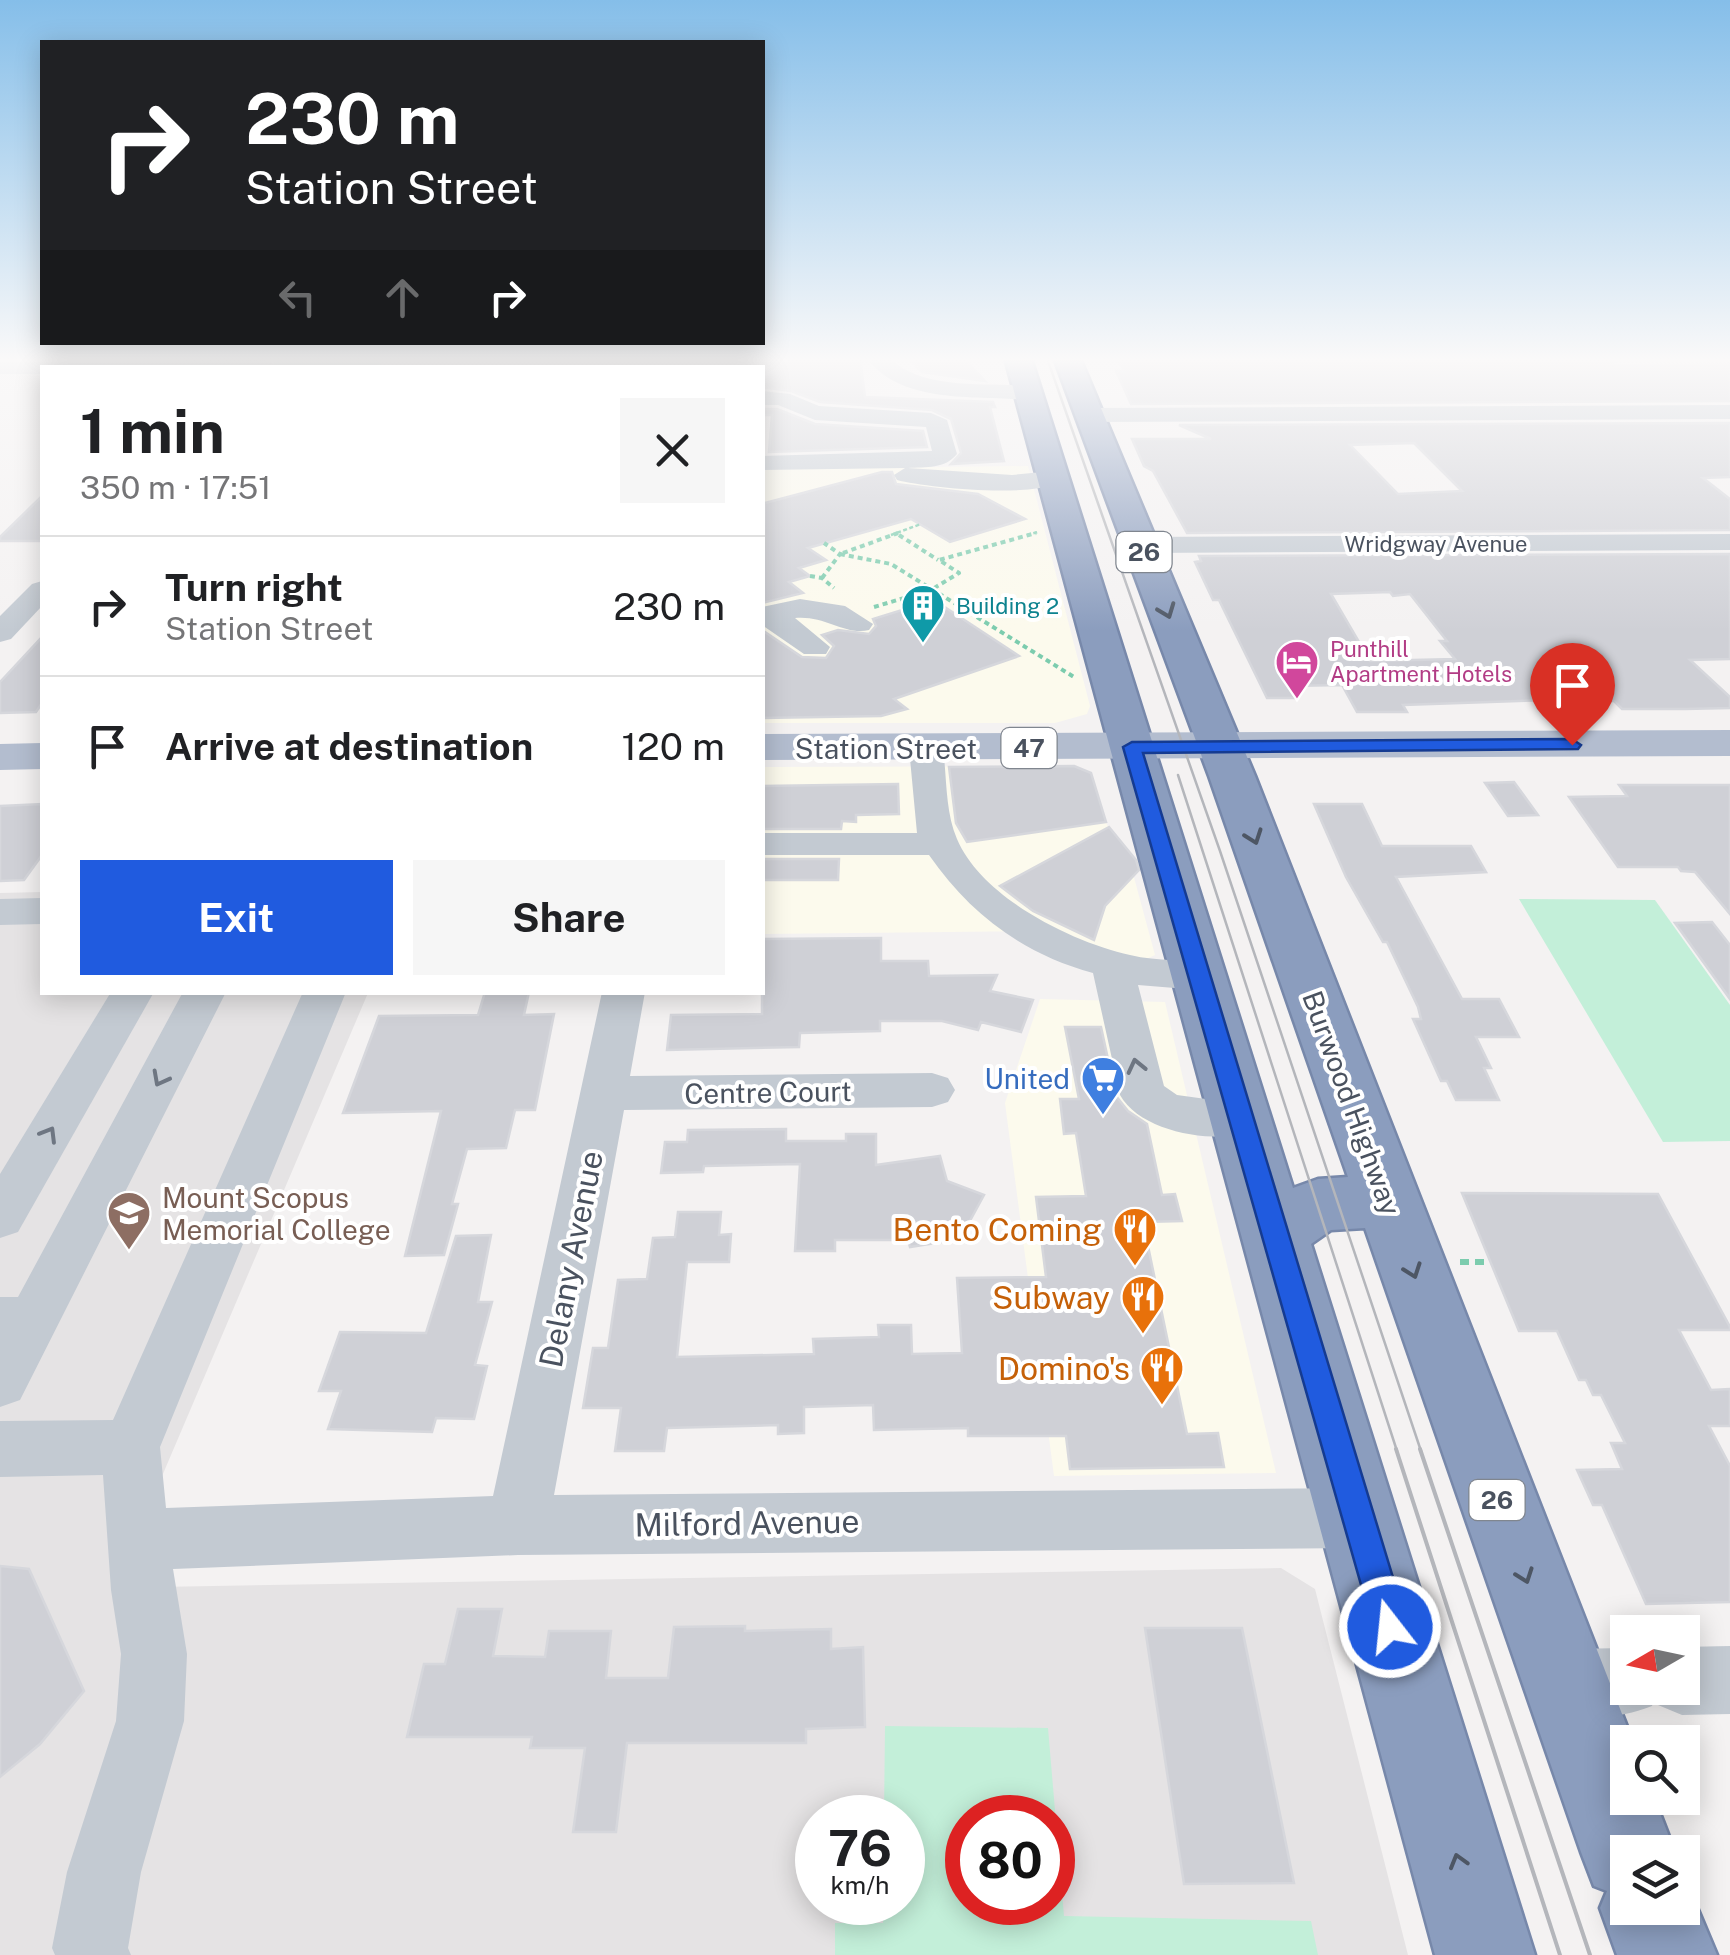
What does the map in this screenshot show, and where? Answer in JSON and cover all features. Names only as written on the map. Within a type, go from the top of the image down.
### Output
[{"type":"highway","name":"26","points":[[1041,449],[1054,505],[1132,747],[1485,1955]]},
{"type":"highway","name":"Burwood Highway","points":[[1103,449],[1220,746],[1387,1201],[1596,1682],[1625,1835]]},
{"type":"highway","points":[[1054,505],[1098,506],[1122,496]]},
{"type":"highway","points":[[1275,1234],[1318,1204],[1387,1201]]},
{"type":"highway","points":[[1655,1925],[1666,1955]]},
{"type":"main road","name":"Station Street","points":[[765,748],[1730,743]]},
{"type":"main road","points":[[0,757],[40,756]]},
{"type":"street","points":[[765,463],[933,460],[945,454],[944,449]]},
{"type":"street","points":[[780,484],[841,476],[942,475],[1001,482],[1054,505]]},
{"type":"street","name":"Wridgway Avenue","points":[[1142,545],[1730,542]]},
{"type":"street","points":[[0,632],[40,592]]},
{"type":"street","points":[[767,615],[794,607],[854,612]]},
{"type":"street","points":[[767,615],[815,647]]},
{"type":"street","points":[[926,748],[940,844],[975,887],[1010,918],[1071,951],[1112,964],[1157,976],[1200,976]]},
{"type":"street","points":[[765,844],[940,844]]},
{"type":"street","points":[[0,912],[40,911]]},
{"type":"street","points":[[1112,964],[1142,1095],[1166,1112],[1240,1119]]},
{"type":"street","points":[[0,1218],[131,995]]},
{"type":"street","points":[[0,1382],[17,1320],[203,995]]},
{"type":"street","points":[[93,1955],[90,1948],[104,1872],[150,1721],[154,1654],[130,1447],[324,995]]},
{"type":"street","name":"Delany Avenue","points":[[518,1525],[623,995]]},
{"type":"street","name":"Centre Court","points":[[604,1093],[932,1090]]},
{"type":"street","points":[[0,1449],[130,1447]]},
{"type":"street","name":"Milford Avenue","points":[[137,1530],[155,1540],[518,1525],[1359,1518]]},
{"type":"street","points":[[1700,1681],[1730,1680]]},
{"type":"path","points":[[939,560],[1054,505]]},
{"type":"path","points":[[822,578],[840,554],[921,524]]},
{"type":"path","points":[[810,576],[822,578],[854,612],[932,590],[959,573],[898,535]]},
{"type":"path","points":[[824,543],[840,554],[891,564],[1057,666]]},
{"type":"path","points":[[1452,1262],[1490,1262]]},
{"type":"shaded area","points":[[1028,466],[1090,706],[1087,714],[1055,723],[765,723],[765,469]]},
{"type":"shaded area","points":[[1074,766],[1091,773],[1107,825],[1139,863],[1132,870],[1155,955],[1142,961],[1054,931],[765,934],[765,767]]},
{"type":"shaded area","name":"Mount Scopus Memorial College","points":[[40,892],[40,995],[367,995],[148,1509],[157,1587],[1281,1568],[1315,1589],[1408,1955],[0,1955],[0,893]]},
{"type":"shaded area","points":[[1040,999],[1165,1002],[1276,1473],[1054,1476],[1005,1103]]},
{"type":"green space","points":[[1519,899],[1655,900],[1730,1005],[1730,1141],[1663,1142]]},
{"type":"green space","points":[[885,1726],[1048,1728],[1054,1795],[945,1795],[945,1925],[1075,1925],[1075,1916],[1311,1921],[1318,1955],[835,1955],[835,1925],[925,1925],[925,1795],[884,1795]]},
{"type":"building","points":[[769,449],[856,449],[769,452]]},
{"type":"building","points":[[960,449],[1001,449],[1004,461],[951,464]]},
{"type":"building","points":[[1137,449],[1354,449],[1398,494],[1462,491],[1420,449],[1730,449],[1730,477],[1703,478],[1730,499],[1730,530],[1187,533],[1153,471],[1144,466]]},
{"type":"building","points":[[892,472],[896,484],[978,494],[1025,519],[950,542],[911,519],[808,548],[826,560],[799,568],[810,576],[789,582],[803,593],[765,602],[765,503]]},
{"type":"building","points":[[40,498],[40,541],[0,541]]},
{"type":"building","points":[[1730,554],[1730,659],[1690,660],[1730,697],[1730,708],[1622,709],[1614,701],[1549,700],[1403,705],[1407,712],[1357,712],[1342,685],[1289,686],[1295,698],[1267,698],[1219,600],[1213,600],[1195,562],[1201,561],[1199,556]],"holes":[[[1390,592],[1393,596],[1410,594],[1447,641],[1440,641],[1455,659],[1370,661],[1331,594]]]},
{"type":"building","points":[[934,600],[1019,656],[894,699],[907,709],[881,716],[765,718],[765,632],[802,657],[826,658],[834,646],[822,635],[838,630],[869,634],[876,626],[873,619]]},
{"type":"building","points":[[40,639],[40,706],[36,712],[0,713],[0,682]]},
{"type":"building","points":[[1074,766],[1091,773],[1106,822],[967,842],[956,823],[949,767]]},
{"type":"building","points":[[1514,782],[1538,815],[1508,816],[1485,783]]},
{"type":"building","points":[[898,784],[899,814],[856,815],[856,822],[842,821],[841,829],[765,829],[765,786]]},
{"type":"building","points":[[1619,785],[1730,785],[1730,914],[1695,872],[1678,867],[1618,867],[1569,797],[1627,796]]},
{"type":"building","points":[[40,804],[40,858],[24,880],[0,881],[0,806]]},
{"type":"building","points":[[1314,804],[1362,804],[1382,846],[1471,846],[1486,872],[1396,877],[1462,999],[1499,999],[1519,1037],[1476,1037],[1491,1068],[1484,1068],[1499,1100],[1456,1100],[1447,1081],[1441,1081],[1413,1019],[1421,1019],[1418,1007],[1387,942],[1383,942],[1346,877]]},
{"type":"building","points":[[1109,827],[1136,860],[1139,870],[1105,906],[1094,940],[1033,911],[1000,886]]},
{"type":"building","points":[[765,859],[839,859],[838,880],[765,880]]},
{"type":"building","points":[[1712,922],[1730,945],[1730,999],[1675,923]]},
{"type":"building","points":[[881,938],[881,961],[928,961],[929,976],[997,975],[990,991],[1033,1000],[1021,1032],[981,1022],[978,1030],[942,1021],[880,1021],[880,1031],[800,1033],[799,1047],[667,1050],[671,1015],[762,1014],[765,939]]},
{"type":"building","points":[[484,995],[528,995],[524,1015],[554,1014],[535,1110],[515,1110],[506,1148],[467,1149],[444,1255],[405,1256],[441,1111],[343,1113],[379,1016],[478,1015]]},
{"type":"building","points":[[1065,1027],[1101,1027],[1116,1096],[1128,1111],[1147,1124],[1162,1195],[1175,1194],[1182,1221],[1143,1222],[1187,1434],[1218,1433],[1224,1467],[1070,1469],[1066,1436],[968,1436],[968,1428],[874,1430],[873,1405],[804,1407],[804,1433],[778,1434],[778,1425],[667,1428],[664,1451],[615,1451],[621,1408],[583,1408],[593,1348],[608,1348],[618,1280],[647,1279],[653,1238],[675,1237],[678,1212],[721,1212],[719,1235],[731,1234],[729,1262],[687,1262],[677,1357],[814,1354],[813,1339],[879,1337],[878,1325],[911,1325],[912,1354],[962,1353],[957,1278],[1046,1277],[1036,1197],[1086,1196],[1076,1133],[1064,1134],[1060,1099],[1079,1099]]},
{"type":"building","points":[[786,1129],[786,1141],[846,1141],[846,1134],[876,1134],[876,1165],[940,1156],[947,1181],[984,1195],[960,1239],[910,1247],[908,1240],[835,1240],[835,1251],[795,1251],[800,1164],[704,1166],[703,1172],[661,1173],[665,1142],[687,1142],[688,1130]]},
{"type":"building","points":[[1462,1193],[1658,1194],[1730,1327],[1679,1330],[1711,1390],[1730,1389],[1730,1426],[1709,1426],[1730,1466],[1730,1602],[1646,1604],[1602,1505],[1593,1505],[1577,1470],[1622,1469],[1611,1443],[1625,1443],[1601,1395],[1593,1395],[1586,1380],[1579,1380],[1557,1331],[1519,1331]]},
{"type":"building","points":[[491,1235],[478,1302],[492,1302],[475,1365],[487,1366],[474,1419],[436,1418],[432,1432],[328,1429],[341,1391],[319,1391],[340,1332],[426,1333],[456,1236]]},
{"type":"building","points":[[0,1566],[29,1569],[84,1691],[40,1744],[0,1777]]},
{"type":"building","points":[[458,1609],[502,1609],[493,1656],[545,1657],[549,1631],[611,1631],[606,1678],[668,1678],[674,1627],[745,1626],[745,1631],[831,1629],[831,1649],[863,1647],[865,1727],[806,1729],[806,1743],[627,1743],[616,1832],[573,1832],[585,1748],[530,1748],[532,1737],[407,1737],[424,1664],[445,1664]]},
{"type":"building","points":[[1145,1628],[1242,1628],[1294,1883],[1184,1884]]},
{"type":"tram line","points":[[1079,449],[1220,851],[1421,1451]]},
{"type":"tram line","points":[[1178,775],[1397,1451]]},
{"type":"tram line","points":[[1396,1449],[1560,1955]]},
{"type":"tram line","points":[[1420,1449],[1590,1955]]},
{"type":"place","name":"Building 2","points":[[923,644]]},
{"type":"place","name":"Punthill Apartment Hotels","points":[[1297,700]]},
{"type":"place","name":"United","points":[[1103,1116]]},
{"type":"place","name":"Mount Scopus Memorial College","points":[[129,1251]]},
{"type":"place","name":"Bento Coming","points":[[1135,1267]]},
{"type":"place","name":"Subway","points":[[1143,1335]]},
{"type":"place","name":"Domino's","points":[[1162,1406]]},
{"type":"route","points":[[1390,1627],[1132,747],[1572,745]]}]
